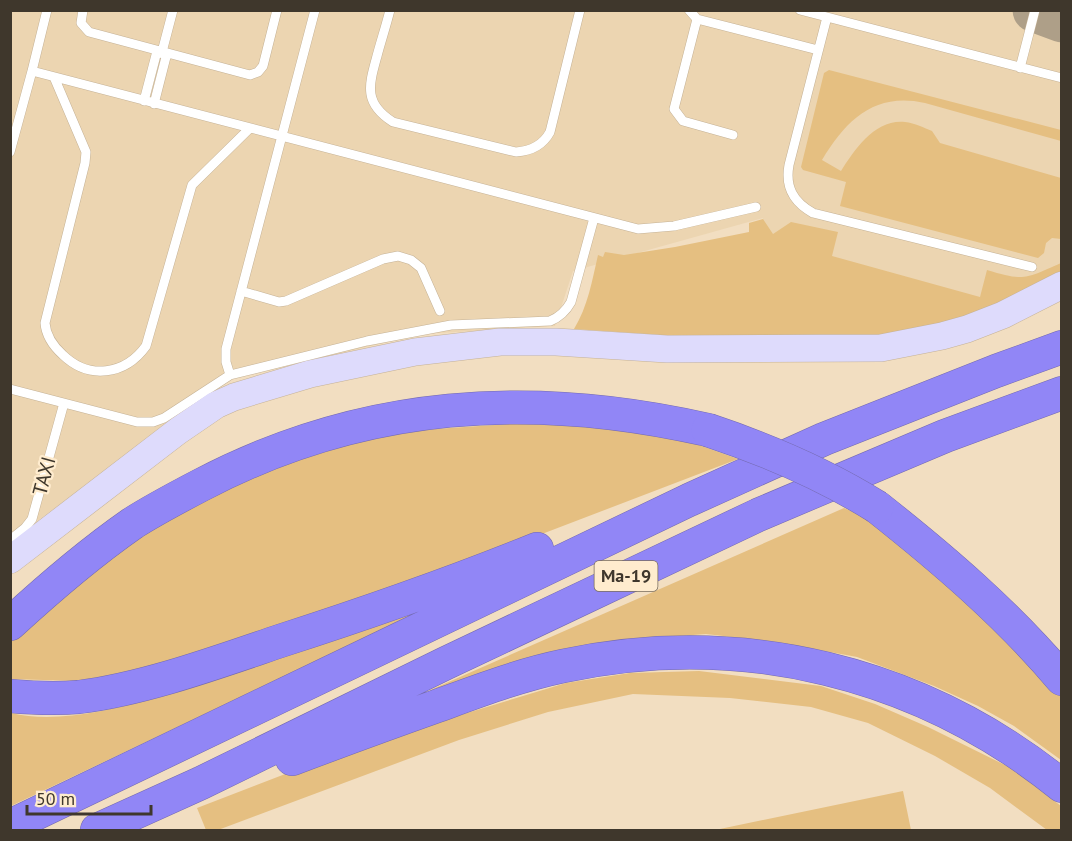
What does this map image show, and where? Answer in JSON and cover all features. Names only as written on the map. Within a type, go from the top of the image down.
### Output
[{"type":"highway","name":"Ma-19","points":[[10,826],[689,500],[824,439],[1062,347]]},
{"type":"highway","name":"Ma-19","points":[[97,831],[758,515],[945,436],[1062,393]]},
{"type":"highway","points":[[10,624],[100,547],[166,503],[234,468],[278,450],[363,423],[405,415],[508,406],[615,412],[662,420],[708,430],[817,472],[877,507],[965,578],[1008,619],[1062,679]]},
{"type":"highway","points":[[10,696],[78,697],[119,689],[173,674],[250,651],[457,582],[622,515],[689,500]]},
{"type":"highway","points":[[201,783],[228,783],[482,690],[562,666],[631,656],[701,652],[750,654],[804,663],[898,692],[972,724],[1062,786]]},
{"type":"street","points":[[10,560],[178,430],[216,405],[234,397],[310,374],[415,352],[500,342],[556,342],[690,349],[881,348],[967,329],[1003,315],[1062,285]]},
{"type":"lane","points":[[10,152],[47,10]]},
{"type":"lane","points":[[84,10],[81,23],[89,32],[250,75],[263,66],[277,10]]},
{"type":"lane","points":[[149,102],[156,55],[162,51],[173,10]]},
{"type":"lane","points":[[230,375],[226,362],[226,349],[315,10]]},
{"type":"lane","points":[[390,10],[369,85],[372,100],[380,112],[393,122],[516,152],[534,148],[547,139],[580,10]]},
{"type":"lane","points":[[689,10],[697,20],[818,50]]},
{"type":"lane","points":[[800,10],[1062,78]]},
{"type":"lane","points":[[1020,68],[1035,10]]},
{"type":"lane","points":[[827,17],[787,175],[788,187],[797,201],[813,213],[1032,267]]},
{"type":"lane","points":[[697,20],[674,109],[683,121],[733,135]]},
{"type":"lane","points":[[32,71],[638,229],[654,229],[710,219],[756,207]]},
{"type":"lane","points":[[54,77],[86,152],[45,314],[45,327],[50,341],[60,353],[74,365],[92,371],[110,370],[124,365],[135,358],[146,346],[192,185],[249,129]]},
{"type":"lane","points":[[10,105],[22,107]]},
{"type":"lane","points":[[10,389],[137,422],[153,422],[172,414],[230,375],[367,341],[451,325],[550,321],[556,319],[571,302],[594,218]]},
{"type":"lane","points":[[241,291],[279,302],[286,301],[383,259],[403,257],[421,268],[441,311]]},
{"type":"lane","name":"TAXI","points":[[10,540],[32,519],[64,403]]},
{"type":"shaded area","points":[[11,11],[1061,11],[1061,272],[986,305],[733,337],[763,218],[573,271],[555,326],[422,334],[231,379],[11,538]]},
{"type":"shaded area","points":[[829,70],[1061,130],[1061,141],[925,103],[891,102],[877,105],[852,121],[822,160],[841,171],[859,145],[875,130],[894,122],[916,124],[932,131],[940,143],[1061,178],[1061,239],[1052,238],[1046,243],[1044,253],[1038,258],[840,206],[846,182],[803,170],[801,167],[824,73]]},
{"type":"shaded area","points":[[763,219],[773,234],[791,222],[838,232],[832,256],[980,297],[987,270],[1010,276],[1026,277],[1061,263],[1061,276],[1010,303],[909,333],[764,342],[574,329],[586,302],[598,255],[603,257],[605,252],[624,255],[749,232],[749,223]]},
{"type":"shaded area","points":[[509,424],[588,425],[671,435],[738,459],[521,542],[378,600],[127,673],[76,681],[11,679],[10,641],[137,536],[189,505],[270,469],[382,434]]},
{"type":"shaded area","points":[[844,508],[870,519],[994,621],[1061,696],[1061,760],[1014,726],[978,706],[934,686],[857,657],[776,642],[706,634],[615,641],[428,691]]},
{"type":"shaded area","points":[[466,590],[11,806],[11,713],[40,717],[72,716],[140,702]]},
{"type":"shaded area","points":[[699,671],[821,686],[875,704],[928,727],[1011,768],[1061,806],[1062,830],[1047,830],[990,788],[935,756],[868,723],[811,707],[730,698],[633,694],[548,712],[459,740],[218,830],[206,830],[197,808],[358,746],[566,683],[630,673]]},
{"type":"shaded area","points":[[903,791],[911,830],[715,830]]},
{"type":"taxiway","points":[[1035,10],[1062,20]]}]
